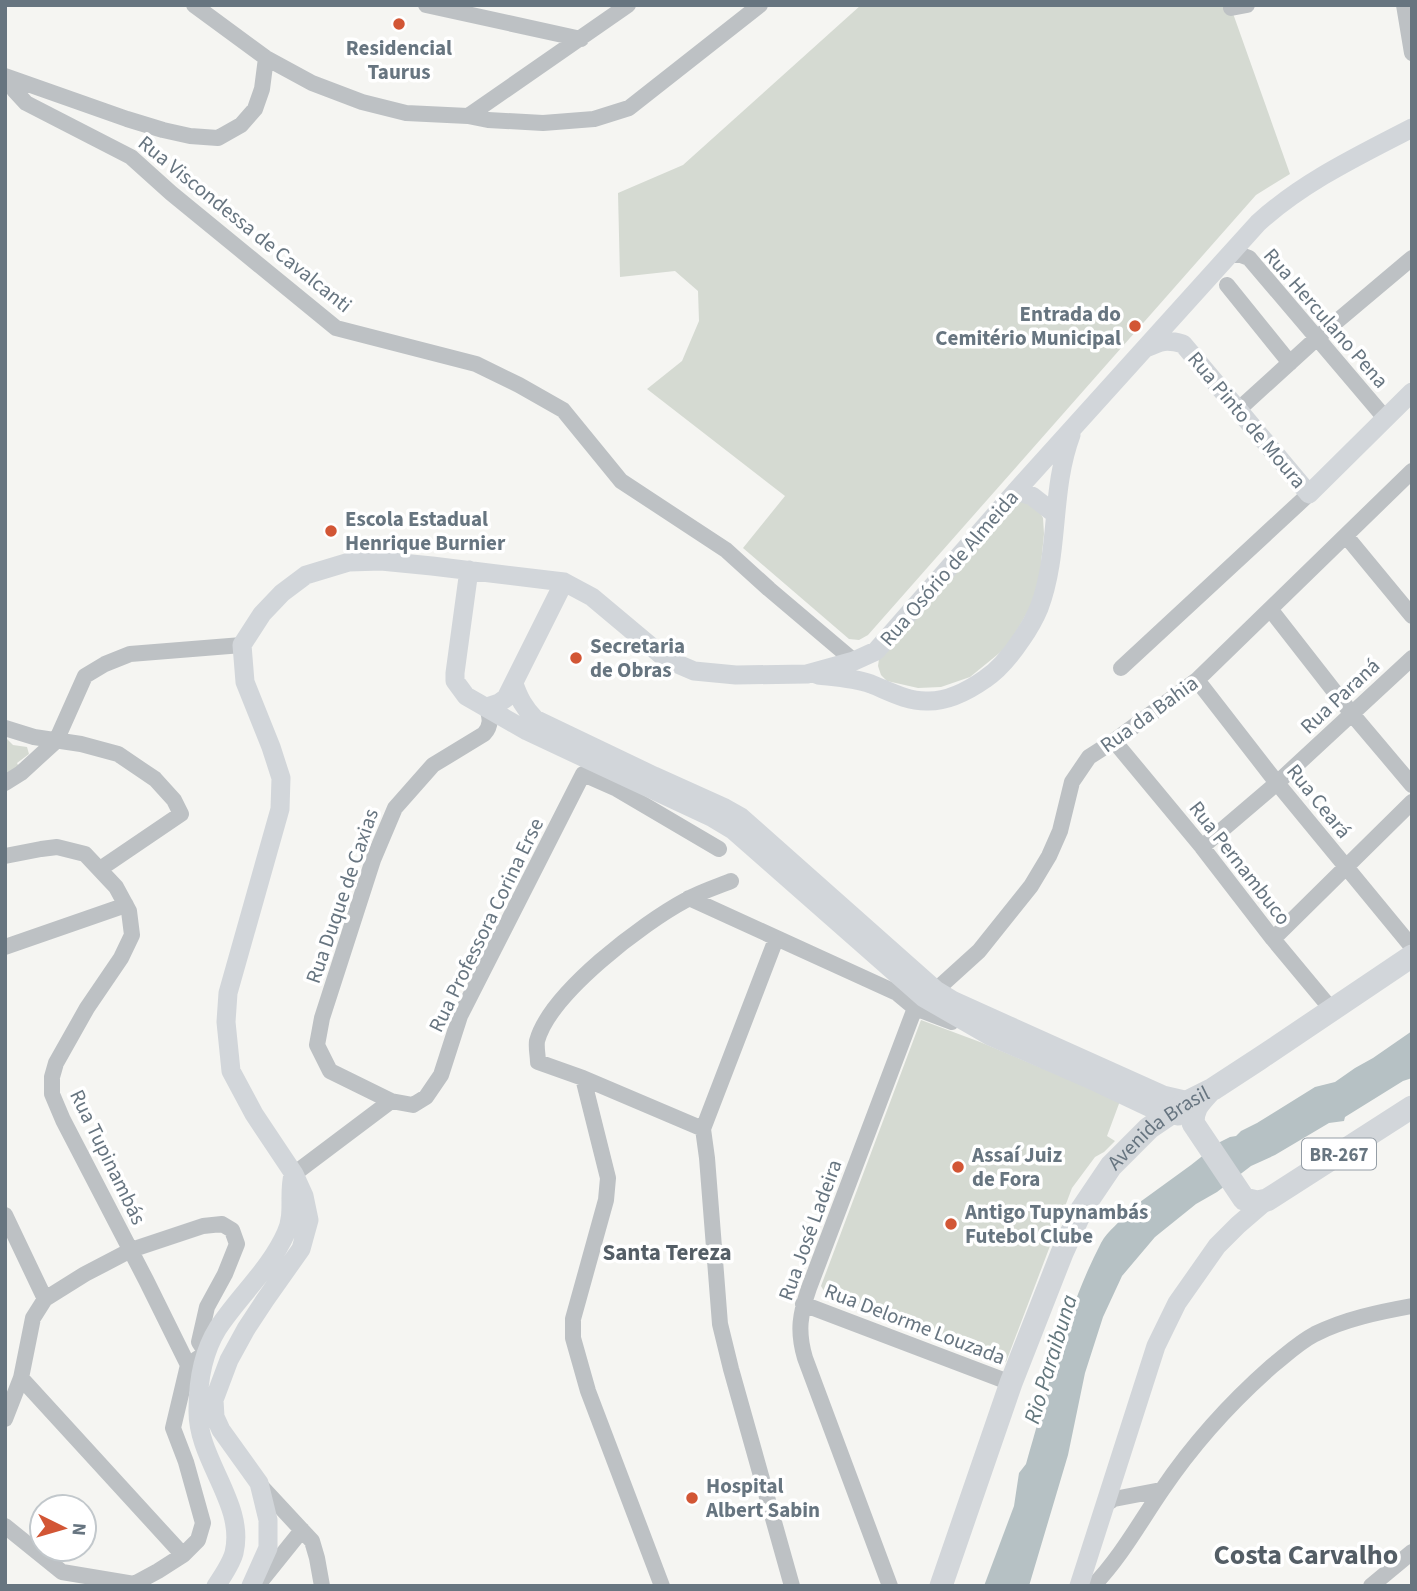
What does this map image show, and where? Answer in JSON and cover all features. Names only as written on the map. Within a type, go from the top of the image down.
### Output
[{"type":"highway","name":"Avenida Brasil","points":[[941,1586],[1062,1252],[1082,1209],[1111,1166],[1149,1128],[1169,1114],[1194,1119],[1193,1113],[1213,1088],[1412,956]]},
{"type":"highway","name":"BR-267","points":[[1267,1200],[1412,1107]]},
{"type":"highway","points":[[1149,1128],[1173,1121],[1194,1119],[1242,1196],[1257,1202],[1267,1200]]},
{"type":"main road","name":"Rua Osório de Almeida","points":[[242,645],[262,614],[282,593],[306,575],[349,562],[381,561],[564,582],[592,597],[666,659],[694,671],[736,675],[807,674],[854,661],[880,646],[1258,223],[1298,191],[1412,128]]},
{"type":"main road","points":[[1183,344],[1179,324],[1185,305]]},
{"type":"main road","name":"Rua Pinto de Moura","points":[[1145,348],[1169,340],[1183,344],[1310,494]]},
{"type":"main road","points":[[1310,494],[1412,391]]},
{"type":"main road","points":[[807,674],[859,681],[885,687],[912,700],[928,701],[945,699],[972,688],[999,668],[1013,653],[1039,607],[1050,565],[1061,471],[1073,429]]},
{"type":"main road","points":[[1016,491],[1032,496],[1055,514]]},
{"type":"main road","points":[[469,570],[455,673],[455,681],[466,696],[725,807],[751,826],[925,998],[990,1036],[1163,1095],[1194,1119]]},
{"type":"main road","points":[[487,707],[506,698],[564,582]]},
{"type":"main road","points":[[242,645],[245,682],[281,779],[281,809],[228,993],[226,1022],[231,1070],[254,1114],[294,1174],[304,1196],[309,1220],[301,1248],[257,1311],[229,1360],[214,1400],[215,1417],[221,1430],[259,1483],[268,1520],[268,1548],[251,1586]]},
{"type":"main road","points":[[880,646],[873,668],[885,687]]},
{"type":"main road","points":[[854,661],[885,687]]},
{"type":"main road","points":[[514,684],[531,725]]},
{"type":"main road","points":[[925,998],[954,1001],[1090,1071],[1159,1112],[1169,1114]]},
{"type":"main road","points":[[216,1586],[234,1553],[236,1527],[227,1497],[203,1445],[198,1412],[200,1383],[206,1353],[218,1329],[278,1249],[289,1226],[290,1187],[294,1174]]},
{"type":"main road","points":[[1238,1225],[1244,1210],[1242,1196]]},
{"type":"main road","points":[[1079,1586],[1156,1346],[1177,1303],[1217,1247],[1267,1200]]},
{"type":"main road","points":[[255,1280],[251,1300],[257,1311]]},
{"type":"main road","points":[[206,1353],[229,1360]]},
{"type":"street","points":[[194,5],[266,58],[312,83],[362,102],[406,113],[543,123],[594,119],[629,108],[760,5]]},
{"type":"street","points":[[426,5],[581,39]]},
{"type":"street","points":[[468,116],[628,5]]},
{"type":"street","points":[[1231,8],[1247,5]]},
{"type":"street","points":[[1404,5],[1412,52]]},
{"type":"street","points":[[6,77],[163,130],[218,138],[241,125],[255,109],[262,89],[266,58]]},
{"type":"street","name":"Rua Viscondessa de Cavalcanti","points":[[6,77],[26,103],[131,157],[336,328],[476,364],[563,410],[621,481],[726,550],[854,661]]},
{"type":"street","name":"Rua Herculano Pena","points":[[1230,255],[1249,258],[1385,418]]},
{"type":"street","points":[[1238,410],[1317,338],[1412,258]]},
{"type":"street","points":[[1227,285],[1290,363]]},
{"type":"street","name":"Rua da Bahia","points":[[925,998],[979,951],[1031,886],[1060,831],[1072,782],[1089,757],[1197,680],[1412,471]]},
{"type":"street","points":[[1121,668],[1310,494]]},
{"type":"street","points":[[1346,536],[1412,616]]},
{"type":"street","points":[[1270,609],[1352,714],[1412,785]]},
{"type":"street","points":[[5,783],[21,773],[56,741],[85,676],[105,664],[130,654],[242,645]]},
{"type":"street","points":[[836,647],[870,650],[880,646]]},
{"type":"street","name":"Rua Paraná","points":[[1202,847],[1277,783],[1412,658]]},
{"type":"street","name":"Rua Ceará","points":[[1197,680],[1277,783],[1412,947]]},
{"type":"street","name":"Rua Duque de Caxias","points":[[391,1101],[330,1071],[317,1045],[322,1017],[373,860],[395,808],[433,765],[484,734],[490,719],[487,707]]},
{"type":"street","points":[[5,728],[26,735],[81,744],[118,754],[155,779],[174,800],[181,814],[100,869]]},
{"type":"street","points":[[26,735],[33,748],[34,761]]},
{"type":"street","name":"Rua Pernambuco","points":[[1114,741],[1332,1010]]},
{"type":"street","name":"Rua Professora Corina Erse","points":[[391,1101],[413,1105],[426,1097],[441,1075],[460,1016],[583,774],[617,789],[719,849]]},
{"type":"street","points":[[1273,939],[1412,802]]},
{"type":"street","points":[[5,856],[57,847],[85,854],[116,887],[127,908],[5,947]]},
{"type":"street","points":[[703,1129],[583,1078],[538,1062],[537,1042],[548,1019],[572,987],[597,963],[636,932],[689,898],[731,881]]},
{"type":"street","points":[[689,898],[897,993],[925,998]]},
{"type":"street","name":"Rua Tupinambás","points":[[127,908],[132,935],[121,958],[87,1008],[56,1063],[52,1077],[52,1094],[188,1365]]},
{"type":"street","points":[[776,939],[703,1129],[708,1158],[720,1324],[730,1369],[792,1586]]},
{"type":"street","name":"Rua José Ladeira","points":[[890,1586],[805,1358],[799,1326],[803,1304],[925,998]]},
{"type":"street","points":[[583,1078],[608,1178],[606,1200],[573,1319],[573,1338],[589,1391],[662,1586]]},
{"type":"street","points":[[294,1174],[391,1101]]},
{"type":"street","points":[[5,1214],[45,1299]]},
{"type":"street","points":[[5,1419],[21,1378],[33,1318],[45,1299],[131,1250],[203,1226],[222,1224],[232,1230],[237,1244],[225,1274],[206,1307],[199,1342],[206,1353],[188,1365],[173,1428],[186,1462],[203,1523],[198,1540],[183,1555],[134,1584],[62,1572],[5,1525]]},
{"type":"street","name":"Rua Delorme Louzada","points":[[803,1304],[1012,1384]]},
{"type":"street","points":[[1097,1584],[1180,1464],[1224,1412],[1296,1346],[1315,1334],[1363,1315],[1412,1306]]},
{"type":"street","points":[[21,1378],[183,1555]]},
{"type":"street","points":[[1115,1475],[1123,1487],[1134,1496]]},
{"type":"street","points":[[259,1483],[312,1541],[322,1586]]},
{"type":"street","points":[[1106,1504],[1114,1499],[1161,1490]]},
{"type":"street","points":[[257,1586],[302,1530]]},
{"type":"street","points":[[1371,1586],[1408,1559]]},
{"type":"shaded area","points":[[861,5],[1230,5],[1290,174],[1256,195],[868,635],[859,640],[849,639],[743,548],[785,496],[647,389],[682,361],[699,321],[698,291],[675,271],[620,277],[618,193],[683,165]]},
{"type":"shaded area","points":[[1020,500],[1035,503],[1043,518],[1044,534],[1040,574],[1033,602],[1008,646],[970,677],[941,687],[918,688],[887,681],[881,675],[879,659]]},
{"type":"shaded area","points":[[5,737],[13,745],[27,747],[29,754],[17,763],[20,769],[5,778]]},
{"type":"shaded area","name":"Antigo Tupynambás Futebol Clube","points":[[921,1020],[1120,1101],[1107,1136],[1115,1141],[1095,1157],[1072,1188],[1006,1362],[827,1296],[821,1286]]},
{"type":"shaded area","name":"Rio Paraibuna","points":[[1412,1031],[1412,1078],[1345,1117],[1344,1121],[1329,1123],[1251,1166],[1196,1204],[1155,1237],[1122,1276],[1103,1317],[1085,1373],[1068,1455],[1029,1586],[984,1586],[1014,1506],[1019,1473],[1026,1464],[1067,1324],[1088,1269],[1104,1238],[1129,1210],[1220,1142],[1236,1136],[1315,1087],[1335,1082]]},
{"type":"place","name":"Residencial Taurus","points":[[399,24]]},
{"type":"place","name":"Entrada do Cemitério Municipal","points":[[1135,326]]},
{"type":"place","name":"Escola Estadual Henrique Burnier","points":[[331,531]]},
{"type":"place","name":"Secretaria de Obras","points":[[576,658]]},
{"type":"place","name":"Assaí Juiz de Fora","points":[[958,1167]]},
{"type":"place","name":"Antigo Tupynambás Futebol Clube","points":[[951,1224]]},
{"type":"place","name":"Hospital Albert Sabin","points":[[692,1498]]},
{"type":"district","name":"Santa Tereza","points":[[667,1252]]},
{"type":"district","name":"Costa Carvalho","points":[[1306,1554]]}]
